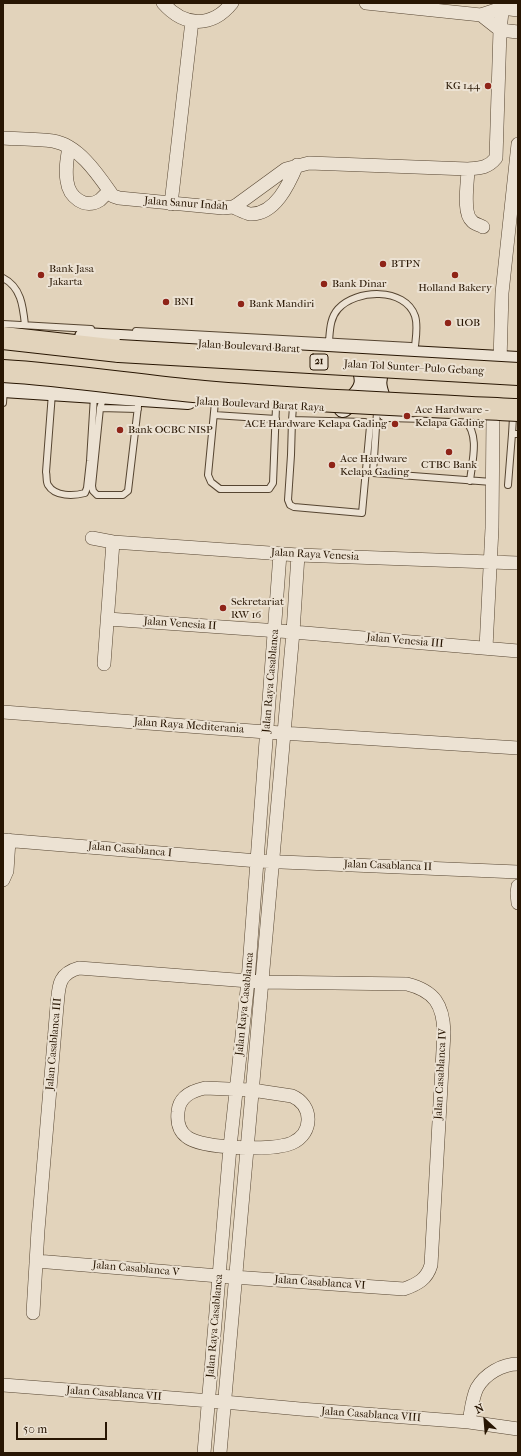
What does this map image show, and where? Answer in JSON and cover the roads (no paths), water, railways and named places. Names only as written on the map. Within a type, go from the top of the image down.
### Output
[{"type":"highway","name":"Jalan Tol Sunter–Pulo Gebang","points":[[3,338],[119,351],[518,374]]},
{"type":"highway","points":[[3,387],[36,373],[202,392],[517,414]]},
{"type":"main road","name":"Jalan Boulevard Barat","points":[[3,333],[389,354],[504,355]]},
{"type":"main road","points":[[341,410],[358,397],[363,387],[364,375],[362,367],[352,352]]},
{"type":"main road","points":[[380,414],[378,372],[389,354]]},
{"type":"main road","name":"Jalan Boulevard Barat Raya","points":[[3,387],[52,391],[99,399],[138,403],[284,413],[341,410],[380,414],[493,416],[517,414]]},
{"type":"street","points":[[163,3],[170,11],[180,18],[192,21],[204,21],[216,17],[226,10],[232,3]]},
{"type":"street","points":[[366,3],[481,15],[503,5],[518,10]]},
{"type":"street","points":[[500,30],[503,5]]},
{"type":"street","points":[[481,15],[500,30],[518,32]]},
{"type":"street","points":[[171,204],[192,21]]},
{"type":"street","name":"Jalan Sanur Indah","points":[[3,138],[53,141],[69,147],[82,156],[112,196],[171,204],[223,208],[233,207],[244,201],[286,169],[309,163],[468,169],[483,168],[491,165],[496,158],[500,30]]},
{"type":"street","points":[[504,355],[502,293],[518,144]]},
{"type":"street","points":[[69,147],[66,165],[67,183],[75,198],[83,204],[91,204],[99,200],[109,191]]},
{"type":"street","points":[[233,207],[250,214],[270,207],[286,190],[297,165]]},
{"type":"street","points":[[468,169],[466,208],[472,221],[483,227]]},
{"type":"street","points":[[486,648],[492,528],[493,416]]},
{"type":"street","name":"Jalan Raya Venesia","points":[[92,538],[113,542],[280,554],[490,559],[518,563]]},
{"type":"street","points":[[104,664],[113,542]]},
{"type":"street","name":"Jalan Raya Casablanca","points":[[204,1453],[230,1147],[248,981],[280,554]]},
{"type":"street","name":"Jalan Raya Casablanca","points":[[220,1453],[293,632],[298,555]]},
{"type":"street","name":"Jalan Venesia II","points":[[108,619],[293,632]]},
{"type":"street","name":"Jalan Venesia III","points":[[293,632],[518,651]]},
{"type":"street","name":"Jalan Raya Mediterania","points":[[3,712],[266,732],[518,748]]},
{"type":"street","points":[[3,880],[7,871],[6,840]]},
{"type":"street","name":"Jalan Casablanca I","points":[[6,840],[258,861]]},
{"type":"street","name":"Jalan Casablanca II","points":[[258,861],[518,872]]},
{"type":"street","points":[[518,886],[518,904]]},
{"type":"street","name":"Jalan Casablanca III","points":[[33,1313],[57,1006],[60,984],[63,977],[70,971],[79,968],[262,982]]},
{"type":"street","name":"Jalan Casablanca IV","points":[[262,982],[408,984],[420,987],[430,993],[436,1001],[444,1022],[444,1032],[431,1265],[429,1273],[423,1280],[404,1289]]},
{"type":"street","points":[[205,1088],[237,1089],[292,1096],[298,1099],[305,1108],[308,1116],[308,1122],[304,1135],[291,1144],[283,1146],[248,1148],[203,1143],[188,1138],[181,1130],[177,1118],[178,1106],[185,1096],[193,1091],[205,1088]]},
{"type":"street","name":"Jalan Casablanca V","points":[[36,1261],[235,1277]]},
{"type":"street","name":"Jalan Casablanca VI","points":[[235,1277],[404,1289]]},
{"type":"street","points":[[469,1422],[476,1389],[483,1380],[493,1372],[503,1367],[518,1364]]},
{"type":"street","name":"Jalan Casablanca VII","points":[[3,1386],[224,1402]]},
{"type":"street","name":"Jalan Casablanca VIII","points":[[224,1402],[469,1422],[518,1429]]},
{"type":"lane","points":[[3,278],[14,286],[19,294],[23,305],[25,325]]},
{"type":"lane","points":[[329,341],[331,323],[338,309],[354,299],[363,296],[381,295],[402,300],[412,309],[417,324],[415,346]]},
{"type":"lane","points":[[3,324],[95,329]]},
{"type":"lane","points":[[126,330],[423,347]]},
{"type":"lane","points":[[52,391],[46,472],[48,484],[51,488],[61,494],[78,495],[85,493],[87,488],[90,461],[94,404],[99,399]]},
{"type":"lane","points":[[99,399],[92,486],[93,492],[97,495],[123,496],[128,491],[138,403]]},
{"type":"lane","points":[[215,409],[208,475],[211,482],[220,488],[269,489],[272,487],[284,413]]},
{"type":"lane","points":[[284,413],[365,422],[370,426],[362,513],[294,507],[290,505],[288,500],[291,455],[284,413]]},
{"type":"lane","points":[[470,481],[474,439],[469,425],[465,420],[380,414],[373,473],[470,481],[492,482]]},
{"type":"lane","points":[[508,485],[515,434],[513,417],[517,414]]},
{"type":"place","name":"KG 144","points":[[488,86]]},
{"type":"place","name":"BTPN","points":[[383,264]]},
{"type":"place","name":"Bank Jasa Jakarta","points":[[41,275]]},
{"type":"place","name":"Holland Bakery","points":[[455,275]]},
{"type":"place","name":"Bank Dinar","points":[[324,284]]},
{"type":"place","name":"BNI","points":[[166,302]]},
{"type":"place","name":"Bank Mandiri","points":[[241,304]]},
{"type":"place","name":"UOB","points":[[448,323]]},
{"type":"place","name":"Ace Hardware - Kelapa Gading","points":[[407,416]]},
{"type":"place","name":"ACE Hardware Kelapa Gading","points":[[395,424]]},
{"type":"place","name":"Bank OCBC NISP","points":[[120,430]]},
{"type":"place","name":"CTBC Bank","points":[[449,452]]},
{"type":"place","name":"Ace Hardware Kelapa Gading","points":[[332,465]]},
{"type":"place","name":"Sekretariat RW 16","points":[[223,608]]}]
